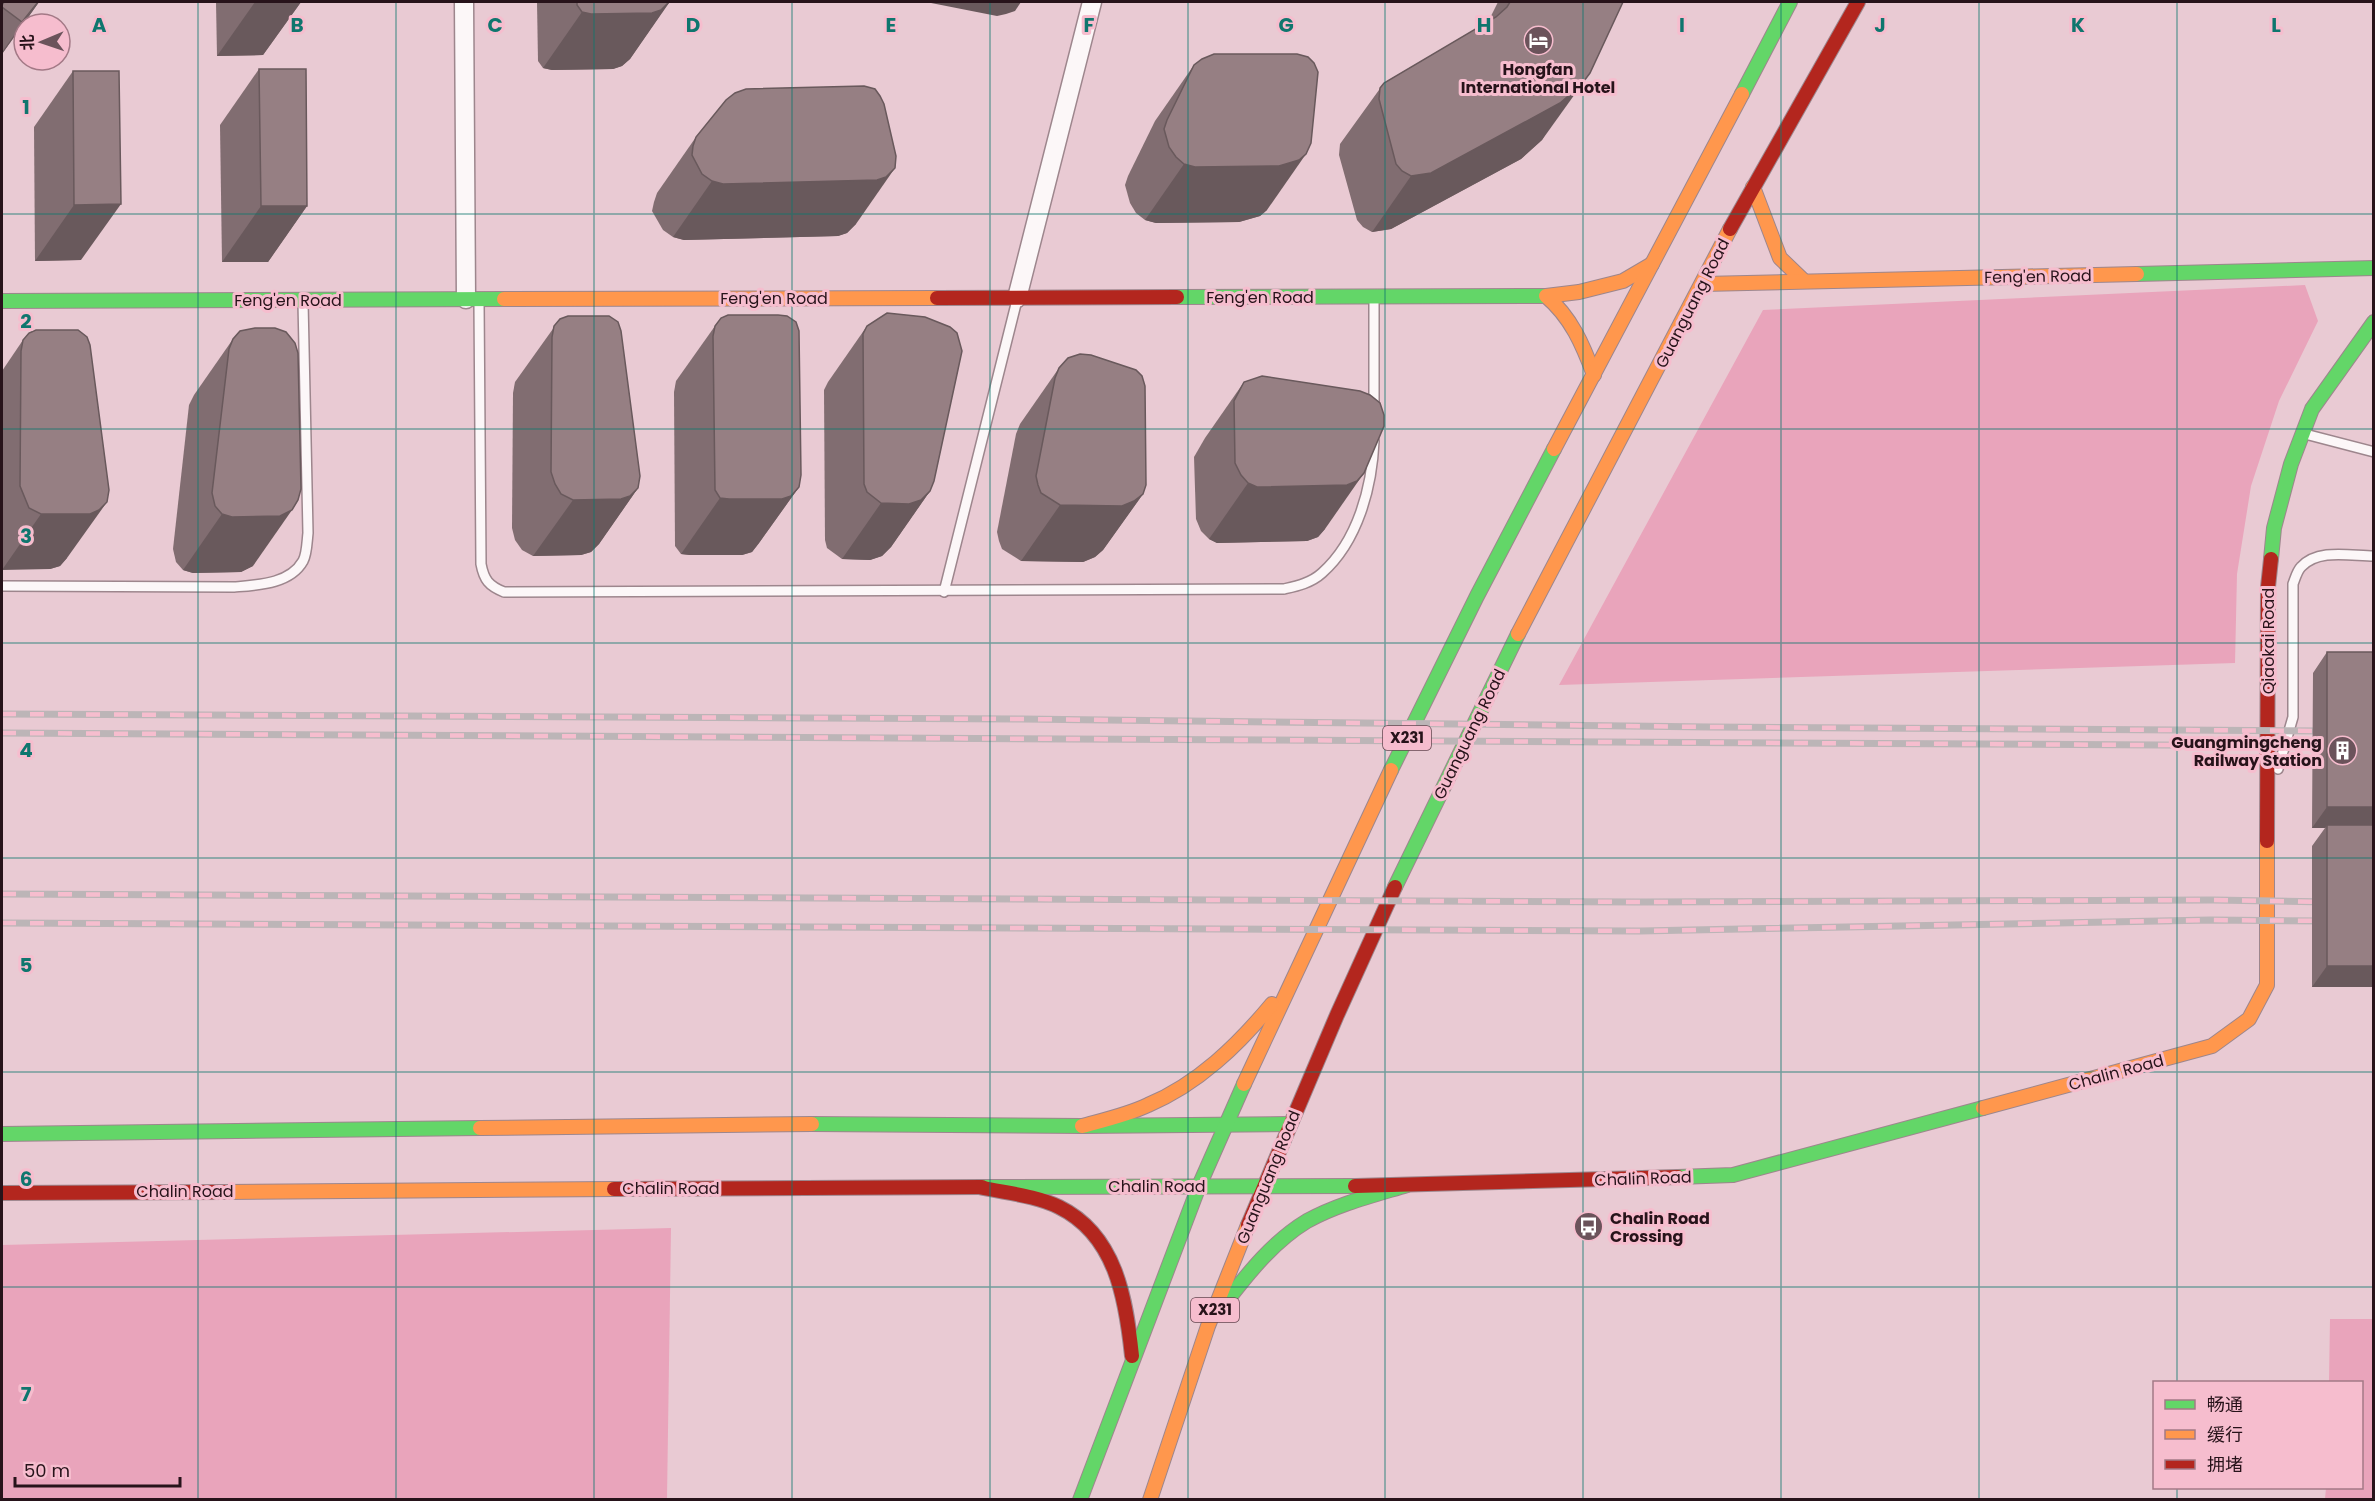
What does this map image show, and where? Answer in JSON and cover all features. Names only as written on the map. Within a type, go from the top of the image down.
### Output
[{"type":"street","points":[[464,2],[473,299]]},
{"type":"street","points":[[1017,298],[1092,2]]},
{"type":"street","name":"X231","points":[[1080,1500],[1199,1186],[1225,1125],[1373,807],[1477,596],[1790,2]]},
{"type":"street","name":"Guanguang Road","points":[[1150,1500],[1208,1326],[1263,1187],[1408,858],[1509,652],[1702,284],[1753,187],[1858,2]]},
{"type":"street","points":[[1753,187],[1780,258],[1804,281]]},
{"type":"street","name":"Feng'en Road","points":[[2,301],[1546,296],[1623,281],[1652,264]]},
{"type":"street","name":"Feng'en Road","points":[[1702,284],[2373,268]]},
{"type":"street","points":[[1546,296],[1557,304],[1579,335],[1594,375]]},
{"type":"street","name":"Qiaokai Road","points":[[2267,986],[2268,587],[2274,528],[2291,464],[2312,410],[2373,322]]},
{"type":"street","points":[[1082,1126],[1157,1102],[1187,1084],[1242,1038],[1297,974]]},
{"type":"street","name":"Chalin Road","points":[[2,1193],[978,1186],[1263,1187],[1732,1175],[2212,1046],[2249,1019],[2267,986]]},
{"type":"street","points":[[2,1134],[857,1123],[1082,1126],[1289,1124]]},
{"type":"street","points":[[1208,1326],[1241,1282],[1272,1249],[1306,1222],[1343,1204],[1407,1185]]},
{"type":"street","points":[[978,1186],[1058,1206],[1079,1219],[1099,1239],[1123,1288],[1132,1363]]},
{"type":"lane","points":[[1374,296],[1374,420]]},
{"type":"lane","points":[[944,592],[1017,298]]},
{"type":"lane","points":[[473,299],[481,564],[483,577],[491,586],[504,592],[1284,589],[1303,585],[1322,574],[1336,556],[1363,508],[1371,478],[1374,431]]},
{"type":"lane","points":[[2,586],[234,587],[263,585],[289,576],[303,560],[308,533],[303,300]]},
{"type":"lane","points":[[2302,434],[2373,452]]},
{"type":"lane","points":[[2268,806],[2293,717],[2293,584],[2300,568],[2313,558],[2327,555],[2373,556]]},
{"type":"shaded area","points":[[2305,285],[2318,321],[2279,401],[2251,486],[2237,574],[2235,663],[1559,685],[1763,310]]},
{"type":"shaded area","points":[[671,1228],[667,1499],[2,1499],[2,1245]]},
{"type":"shaded area","points":[[2330,1319],[2373,1319],[2373,1499],[2325,1499],[2326,1489],[2363,1489],[2363,1381],[2329,1381]]},
{"type":"building","points":[[4,2],[38,2],[30,12],[12,12],[12,14],[2,5]]},
{"type":"building","points":[[577,2],[669,2],[661,10],[652,13],[591,14],[582,12]]},
{"type":"building","points":[[1510,2],[1623,2],[1590,73],[1581,85],[1560,103],[1431,173],[1411,176],[1402,171],[1396,164],[1379,99],[1380,88],[1384,83],[1496,17]]},
{"type":"building","points":[[1214,54],[1297,54],[1308,57],[1314,63],[1318,72],[1311,143],[1306,154],[1299,160],[1279,166],[1195,167],[1184,164],[1176,157],[1169,147],[1164,129],[1167,120],[1194,65]]},
{"type":"building","points":[[259,69],[306,69],[307,206],[261,206]]},
{"type":"building","points":[[73,71],[119,71],[121,204],[74,205]]},
{"type":"building","points":[[864,86],[875,89],[884,104],[896,156],[895,168],[886,177],[877,180],[723,184],[712,181],[702,174],[692,155],[696,137],[726,100],[735,93],[746,89]]},
{"type":"building","points":[[887,313],[925,317],[950,327],[957,333],[962,351],[934,481],[930,491],[921,500],[909,504],[881,503],[867,492],[864,484],[863,334],[867,326]]},
{"type":"building","points":[[728,315],[787,316],[796,322],[799,331],[801,475],[799,487],[791,496],[782,499],[720,498],[715,490],[713,336],[715,326],[721,318]]},
{"type":"building","points":[[568,316],[609,316],[618,322],[621,331],[640,476],[638,488],[630,496],[621,499],[573,500],[561,494],[551,472],[552,337],[554,326],[560,319]]},
{"type":"building","points":[[275,328],[286,332],[295,343],[298,353],[301,489],[292,510],[280,516],[232,517],[222,514],[215,506],[212,493],[229,349],[233,339],[240,331]]},
{"type":"building","points":[[36,330],[78,330],[87,337],[90,345],[109,490],[107,502],[99,510],[90,514],[41,514],[29,508],[20,486],[21,351],[23,340],[29,333]]},
{"type":"building","points":[[1080,354],[1091,355],[1136,370],[1142,376],[1145,386],[1146,485],[1143,494],[1122,506],[1060,505],[1041,493],[1038,485],[1036,476],[1055,378],[1059,368],[1068,358]]},
{"type":"building","points":[[1262,376],[1360,391],[1380,403],[1384,415],[1384,426],[1364,473],[1357,481],[1347,485],[1257,487],[1248,483],[1235,463],[1234,401],[1244,382]]},
{"type":"building","name":"Guangmingcheng Railway Station","points":[[2327,652],[2373,652],[2373,807],[2327,807]]},
{"type":"building","points":[[2327,825],[2373,825],[2373,966],[2327,966]]},
{"type":"railway","points":[[2,714],[1022,719],[2329,731]]},
{"type":"railway","points":[[2,733],[2329,746]]},
{"type":"railway","points":[[2,894],[1640,902],[2213,900],[2329,902]]},
{"type":"railway","points":[[2,923],[1640,931],[2210,920],[2329,921]]},
{"type":"traffic: fast","points":[[1742,94],[1790,2]]},
{"type":"traffic: fast","points":[[2137,274],[2374,268]]},
{"type":"traffic: fast","points":[[1177,297],[1546,296]]},
{"type":"traffic: fast","points":[[2,301],[504,299]]},
{"type":"traffic: fast","points":[[2271,559],[2274,528],[2291,464],[2312,409],[2374,322]]},
{"type":"traffic: fast","points":[[1391,770],[1477,596],[1554,449]]},
{"type":"traffic: fast","points":[[1395,887],[1518,634]]},
{"type":"traffic: fast","points":[[1080,1500],[1199,1186],[1244,1084]]},
{"type":"traffic: fast","points":[[1678,1177],[1733,1175],[1983,1108]]},
{"type":"traffic: fast","points":[[812,1124],[1082,1126],[1289,1124]]},
{"type":"traffic: fast","points":[[2,1134],[480,1128]]},
{"type":"traffic: fast","points":[[1226,1302],[1253,1268],[1284,1238],[1307,1221],[1344,1205],[1407,1185]]},
{"type":"traffic: fast","points":[[982,1187],[1355,1186]]},
{"type":"traffic: slow","points":[[1554,449],[1742,94]]},
{"type":"traffic: slow","points":[[1753,187],[1780,258],[1804,281]]},
{"type":"traffic: slow","points":[[1518,634],[1730,229]]},
{"type":"traffic: slow","points":[[1594,375],[1569,322],[1546,296],[1579,292],[1623,281],[1652,264]]},
{"type":"traffic: slow","points":[[1703,284],[2137,274]]},
{"type":"traffic: slow","points":[[504,299],[937,298]]},
{"type":"traffic: slow","points":[[1244,1084],[1391,770]]},
{"type":"traffic: slow","points":[[1983,1108],[2212,1046],[2249,1019],[2267,985],[2267,841]]},
{"type":"traffic: slow","points":[[1082,1126],[1140,1109],[1184,1086],[1216,1062],[1272,1004]]},
{"type":"traffic: slow","points":[[480,1128],[812,1124]]},
{"type":"traffic: slow","points":[[225,1192],[614,1189]]},
{"type":"traffic: slow","points":[[1150,1500],[1208,1326],[1248,1225]]},
{"type":"traffic: jam","points":[[1730,229],[1858,2]]},
{"type":"traffic: jam","points":[[937,298],[1177,297]]},
{"type":"traffic: jam","points":[[2267,841],[2268,587],[2271,559]]},
{"type":"traffic: jam","points":[[1248,1225],[1337,1015],[1395,887]]},
{"type":"traffic: jam","points":[[1355,1186],[1678,1177]]},
{"type":"traffic: jam","points":[[979,1187],[1050,1203],[1078,1219],[1094,1234],[1106,1251],[1115,1271],[1126,1313],[1132,1356]]},
{"type":"traffic: jam","points":[[614,1189],[982,1187]]},
{"type":"traffic: jam","points":[[2,1193],[225,1192]]},
{"type":"place","name":"Hongfan International Hotel","points":[[1538,41]]},
{"type":"place","name":"Guangmingcheng Railway Station","points":[[2343,751]]},
{"type":"place","name":"Chalin Road Crossing","points":[[1589,1227]]}]
